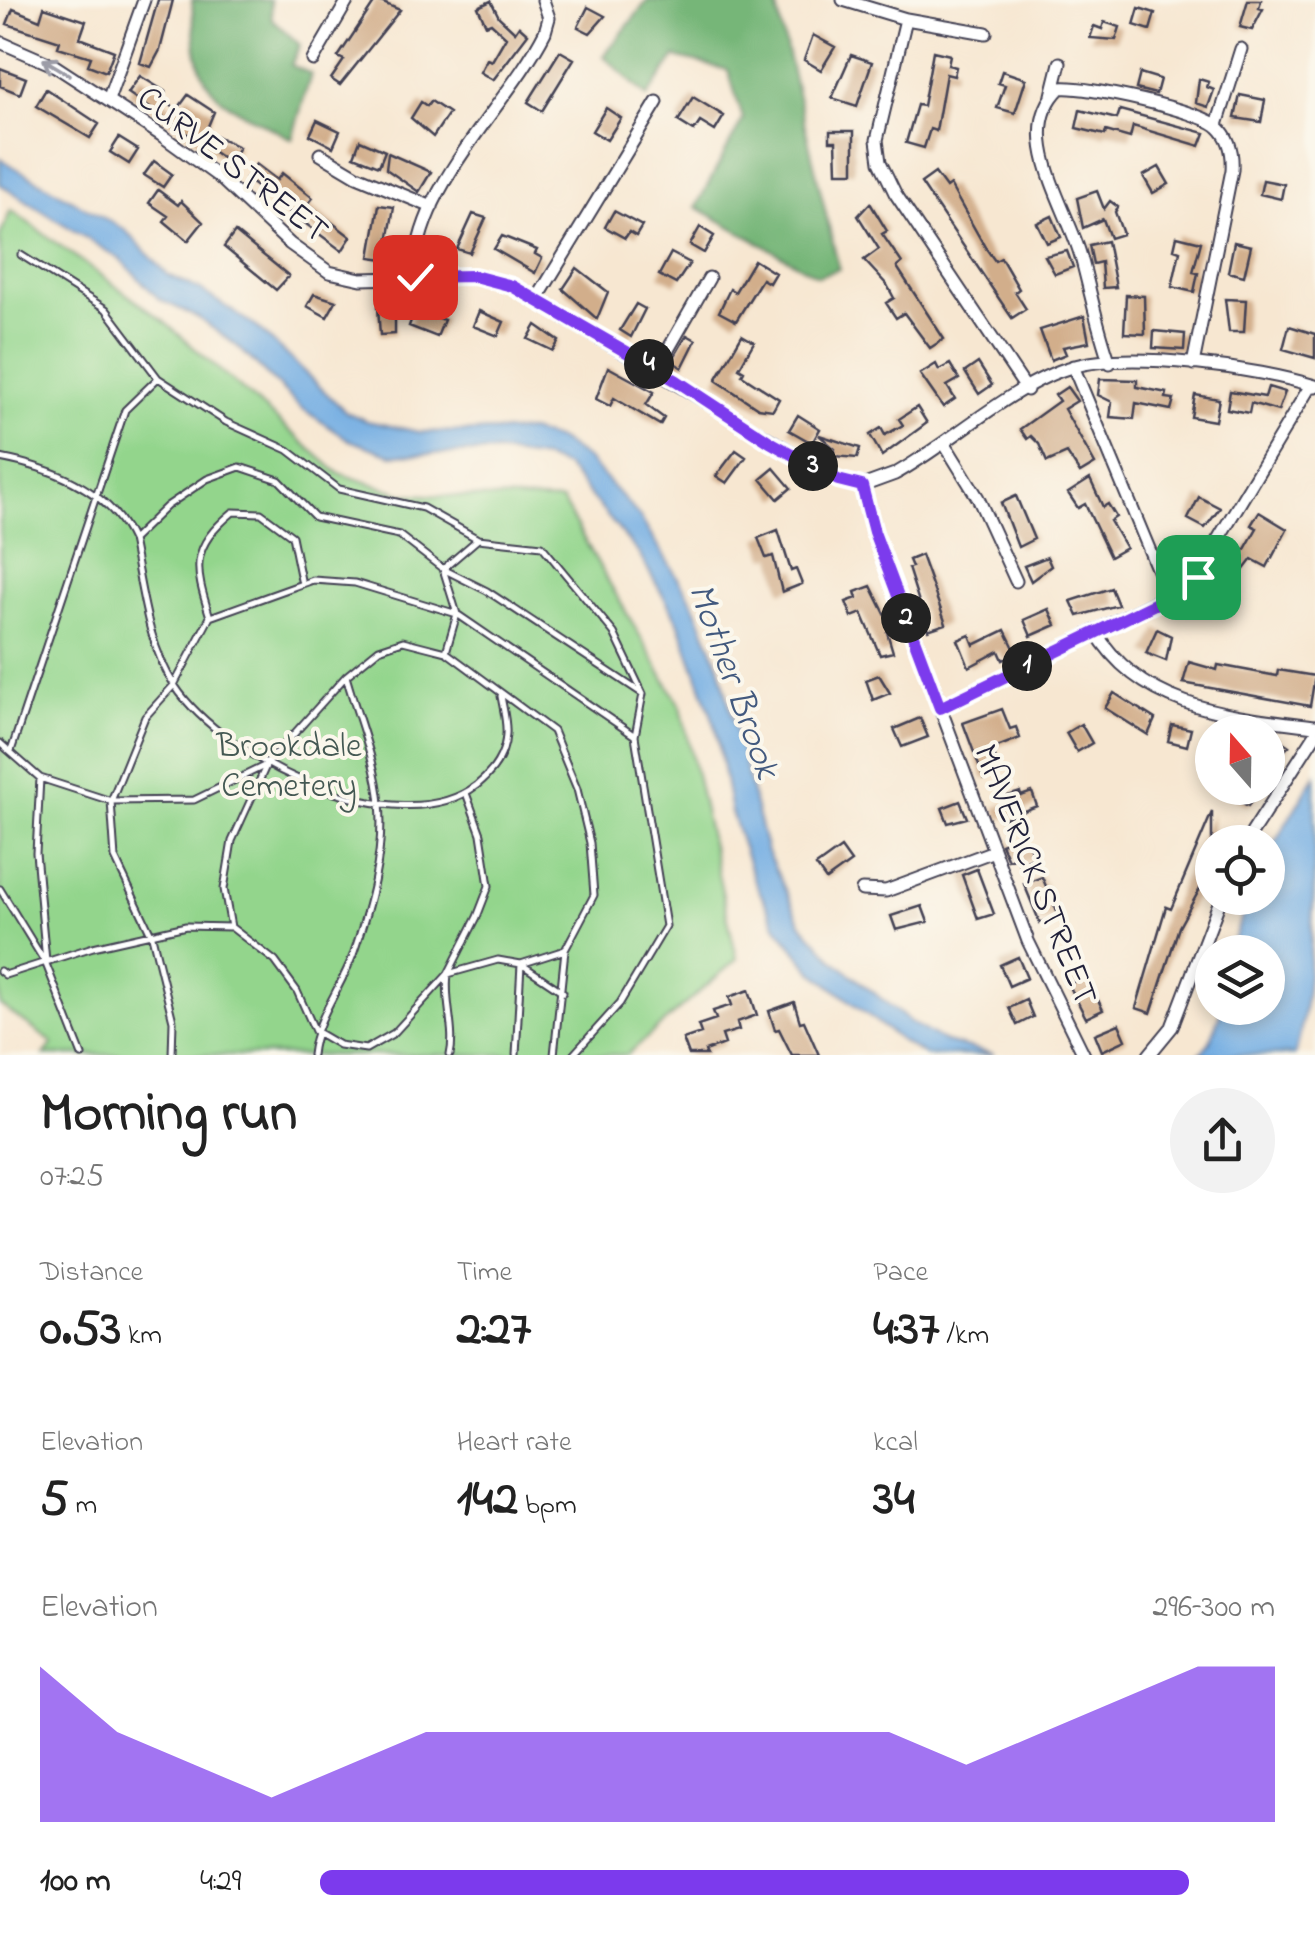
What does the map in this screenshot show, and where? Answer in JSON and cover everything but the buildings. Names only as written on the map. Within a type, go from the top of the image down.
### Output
[{"type":"street","points":[[108,100],[144,0]]},
{"type":"street","points":[[313,60],[348,0]]},
{"type":"street","points":[[844,0],[906,18],[986,33]]},
{"type":"street","points":[[415,277],[416,253],[432,207],[542,38],[549,18],[548,2]]},
{"type":"street","points":[[906,18],[877,140],[880,162],[895,193],[1028,390]]},
{"type":"street","name":"CURVE STREET","points":[[0,42],[42,58],[208,169],[320,266],[353,279],[484,278],[537,299],[658,369],[787,452],[838,480],[862,486]]},
{"type":"street","points":[[1216,125],[1242,48]]},
{"type":"street","points":[[1060,63],[1043,128],[1045,168],[1073,231],[1089,303],[1110,363]]},
{"type":"street","points":[[1052,95],[1060,88],[1096,88],[1216,125],[1226,138],[1233,161],[1193,364]]},
{"type":"street","points":[[537,299],[656,102]]},
{"type":"street","points":[[320,154],[357,176],[432,207]]},
{"type":"street","points":[[658,369],[710,278]]},
{"type":"street","points":[[862,486],[886,479],[1073,366],[1193,364],[1260,371],[1313,385],[1198,577],[1169,597],[940,708]]},
{"type":"street","points":[[1073,366],[1169,597]]},
{"type":"street","points":[[944,443],[978,498],[1016,581]]},
{"type":"street","name":"MAVERICK STREET","points":[[862,486],[874,532],[1032,952],[1084,1055]]},
{"type":"street","points":[[1095,631],[1134,674],[1178,702],[1221,714],[1315,726]]},
{"type":"street","points":[[1257,825],[1315,735]]},
{"type":"street","points":[[862,890],[894,888],[994,851]]},
{"type":"street","points":[[1149,1055],[1172,1027],[1215,915]]},
{"type":"lane","points":[[21,256],[106,309],[158,378],[226,422],[288,450],[339,488],[423,508],[478,538],[542,546],[614,633],[643,694],[635,736],[666,926],[620,1003],[572,1055]]},
{"type":"lane","points":[[10,752],[125,410],[158,378]]},
{"type":"lane","points":[[0,458],[44,468],[99,496],[124,521],[132,540],[149,625],[174,685],[221,736],[267,764],[350,797],[428,806],[466,793],[496,770],[506,736],[501,696]]},
{"type":"lane","points":[[132,540],[167,506],[194,488],[240,467],[279,480],[315,517],[398,535],[443,569],[486,591],[643,694]]},
{"type":"lane","points":[[210,617],[196,572],[206,535],[234,512],[260,513],[292,536],[301,581]]},
{"type":"lane","points":[[443,569],[478,538]]},
{"type":"lane","points":[[443,569],[457,614],[446,652]]},
{"type":"lane","points":[[172,1055],[174,1021],[152,936],[115,858],[110,801],[145,718],[174,685],[210,617],[301,581],[355,583],[457,614],[635,736]]},
{"type":"lane","points":[[231,928],[224,889],[232,841],[267,764],[346,676],[379,649],[403,641],[446,652],[553,731],[577,788],[590,843],[594,895],[566,950],[554,1055]]},
{"type":"lane","points":[[312,1055],[314,1031],[348,969],[368,912],[380,802],[346,676]]},
{"type":"lane","points":[[0,742],[40,778],[110,801],[194,800],[267,764]]},
{"type":"lane","points":[[40,778],[36,853],[46,964]]},
{"type":"lane","points":[[450,1055],[453,1044],[444,1000],[448,974],[489,886],[481,834],[466,793]]},
{"type":"lane","points":[[0,888],[46,964],[82,1055]]},
{"type":"lane","points":[[0,905],[6,899]]},
{"type":"lane","points":[[0,971],[5,975],[93,946],[186,926],[231,928],[275,962],[297,991],[314,1031],[339,1045],[366,1048],[394,1033],[448,974],[498,960],[521,964],[563,992]]},
{"type":"lane","points":[[521,964],[566,950]]},
{"type":"lane","points":[[516,1055],[521,964]]},
{"type":"green space","points":[[192,0],[270,0],[272,19],[300,45],[291,65],[311,74],[292,139],[242,113],[212,90],[198,57]]},
{"type":"green space","points":[[648,0],[775,0],[839,269],[818,276],[696,207],[743,119],[728,70],[675,57],[647,97],[604,56]]},
{"type":"green space","name":"Brookdale Cemetery","points":[[11,210],[161,319],[338,473],[404,494],[562,501],[681,707],[737,959],[627,1055],[44,1055],[53,1043],[0,1005],[0,236]]},
{"type":"water","points":[[0,159],[125,230],[168,275],[199,289],[258,328],[346,412],[367,421],[419,432],[529,431],[559,440],[588,460],[639,516],[693,602],[719,665],[767,852],[801,923],[836,962],[910,1022],[943,1041],[994,1055],[925,1055],[901,1041],[812,971],[776,925],[754,880],[731,812],[715,725],[678,621],[639,554],[566,467],[545,459],[496,452],[391,455],[349,440],[300,407],[236,345],[197,317],[159,299],[121,260],[0,184]]},
{"type":"water","points":[[1315,775],[1310,956],[1295,1055],[1199,1055],[1210,1042],[1216,1025],[1285,1025],[1285,935],[1235,935],[1243,915],[1285,915],[1285,825]]},
{"type":"route","points":[[415,277],[474,276],[512,286],[677,381],[770,442],[838,480],[862,486],[874,532],[940,708],[1169,597],[1198,577]]},
{"type":"water label","name":"Mother Brook","points":[[736,680]]}]
